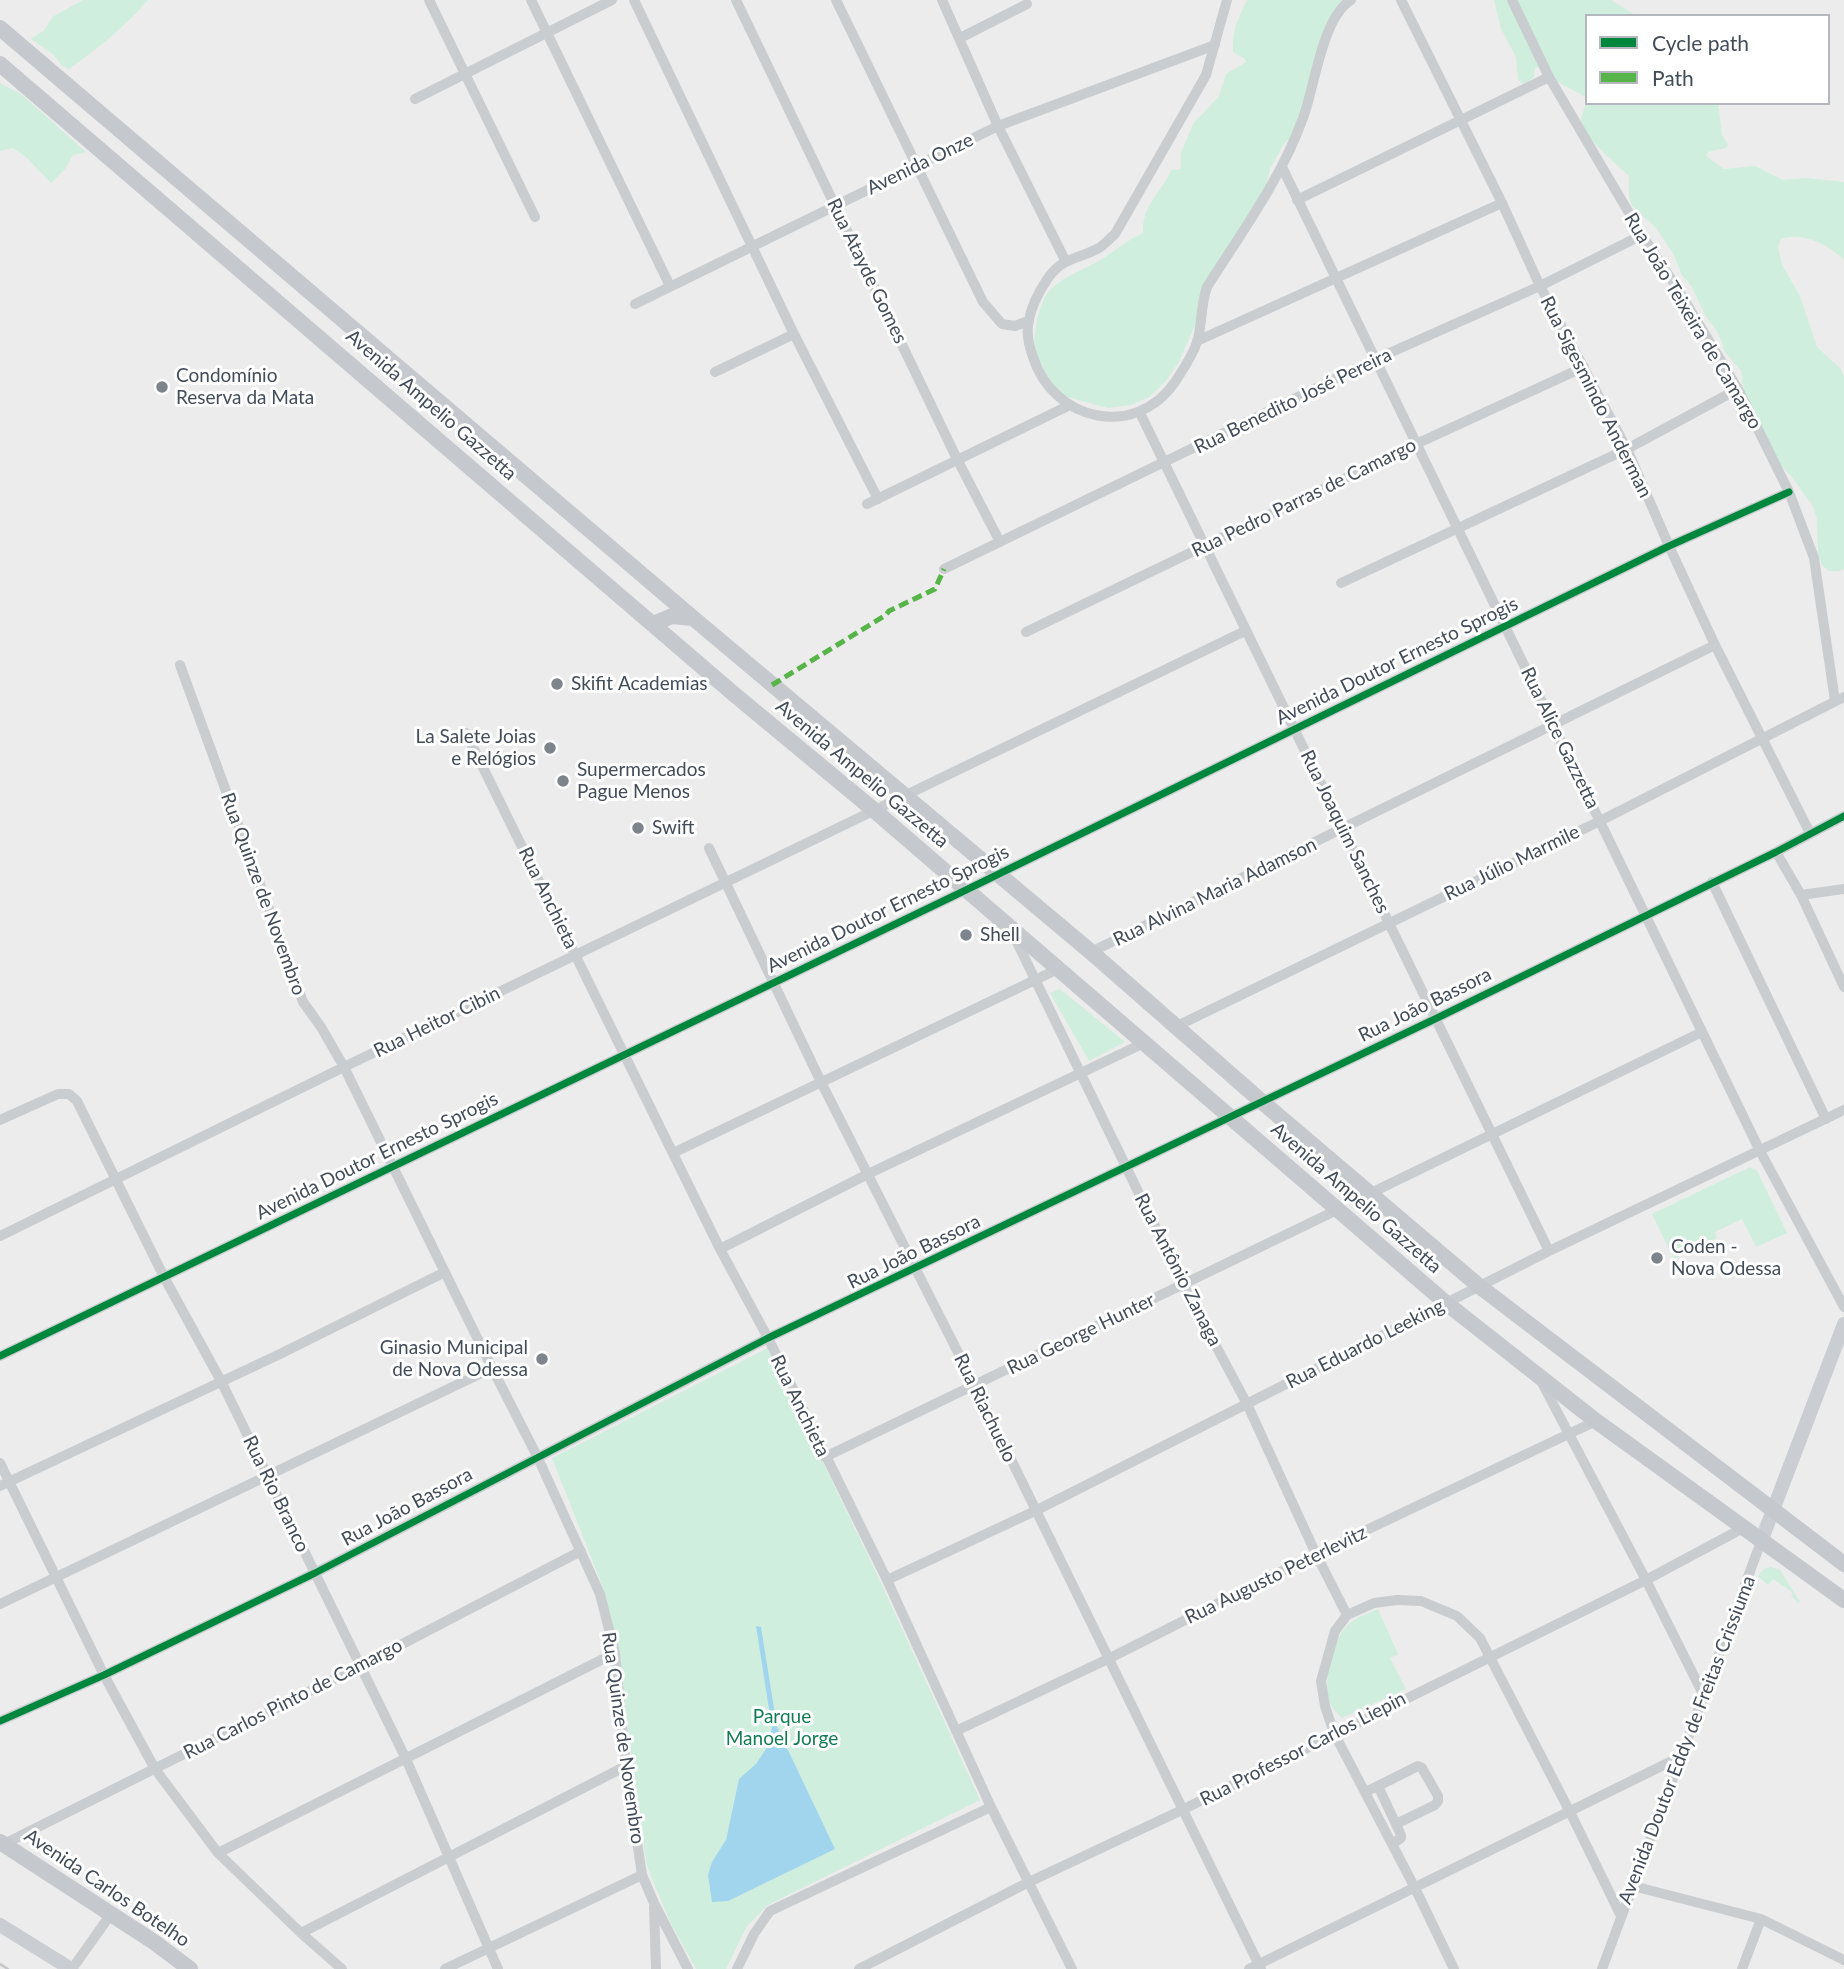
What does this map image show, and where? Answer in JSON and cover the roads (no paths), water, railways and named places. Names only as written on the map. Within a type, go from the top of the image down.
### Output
[{"type":"main road","name":"Avenida Ampelio Gazzetta","points":[[0,28],[693,618],[1091,952],[1479,1286],[1844,1564]]},
{"type":"main road","name":"Avenida Ampelio Gazzetta","points":[[0,64],[1446,1303],[1596,1421],[1844,1600]]},
{"type":"main road","points":[[330,347],[346,339],[351,328]]},
{"type":"main road","points":[[653,624],[672,616],[693,618]]},
{"type":"main road","name":"Avenida Doutor Eddy de Freitas Crissiuma","points":[[1762,1539],[1844,1324]]},
{"type":"main road","name":"Avenida Carlos Botelho","points":[[2,1843],[154,1942],[190,1969]]},
{"type":"main road","points":[[0,1925],[72,1969]]},
{"type":"street","points":[[429,0],[535,217]]},
{"type":"street","points":[[531,0],[670,286]]},
{"type":"street","points":[[415,99],[612,0]]},
{"type":"street","points":[[634,0],[794,334],[878,499]]},
{"type":"street","name":"Rua Atayde Gomes","points":[[736,0],[958,461],[1000,542]]},
{"type":"street","points":[[836,0],[983,302],[992,316],[1002,324],[1014,326],[1028,321]]},
{"type":"street","points":[[942,0],[998,126],[1065,260]]},
{"type":"street","points":[[1227,0],[1206,75],[1115,234],[1100,247],[1065,260],[1055,269],[1046,281],[1028,321],[1030,347],[1037,369],[1049,389],[1081,410],[1119,416],[1140,413],[1159,401],[1174,382],[1197,341],[1204,296],[1208,287],[1282,167],[1304,117],[1337,13],[1351,0]]},
{"type":"street","name":"Rua Sigesmindo Anderman","points":[[1401,0],[1462,119],[1540,286],[1627,449],[1716,645],[1810,833]]},
{"type":"street","name":"Rua João Teixeira de Camargo","points":[[1512,0],[1549,77],[1642,235],[1738,389],[1789,492],[1814,558],[1839,699]]},
{"type":"street","points":[[960,38],[1027,4]]},
{"type":"street","name":"Avenida Onze","points":[[635,304],[998,126],[1215,45]]},
{"type":"street","points":[[1297,200],[1549,77]]},
{"type":"street","name":"Rua Alice Gazzetta","points":[[1282,167],[1760,1151],[1844,1307]]},
{"type":"street","points":[[1197,341],[1502,202]]},
{"type":"street","name":"Rua Benedito José Pereira","points":[[944,569],[1376,359],[1540,286],[1642,235]]},
{"type":"street","points":[[715,372],[794,334]]},
{"type":"street","name":"Rua Pedro Parras de Camargo","points":[[1026,632],[1416,444],[1584,367]]},
{"type":"street","points":[[1341,583],[1627,449],[1738,389]]},
{"type":"street","points":[[867,504],[1070,405]]},
{"type":"street","name":"Rua Joaquim Sanches","points":[[1140,413],[1549,1251]]},
{"type":"street","name":"Avenida Doutor Ernesto Sprogis","points":[[0,1356],[966,890],[1669,546],[1789,492]]},
{"type":"street","name":"Rua Heitor Cibin","points":[[0,1236],[1245,631]]},
{"type":"street","name":"Rua Alvina Maria Adamson","points":[[1091,952],[1716,645]]},
{"type":"street","name":"Rua Quinze de Novembro","points":[[180,665],[303,1002],[344,1067],[537,1456],[600,1594],[615,1653],[626,1766],[642,1875],[688,1969]]},
{"type":"street","name":"Rua Júlio Marmile","points":[[1177,1026],[1600,821],[1839,699]]},
{"type":"street","name":"Rua Anchieta","points":[[466,733],[720,1249],[768,1338],[887,1580],[991,1807],[1072,1969]]},
{"type":"street","name":"Rua João Bassora","points":[[0,1721],[104,1675],[315,1573],[768,1338],[916,1270],[1126,1166],[1435,1019],[1844,816]]},
{"type":"street","name":"Rua Riachuelo","points":[[709,848],[775,981],[821,1082],[975,1386],[1256,1967]]},
{"type":"street","points":[[1776,852],[1801,895],[1844,987]]},
{"type":"street","points":[[1712,882],[1826,1119]]},
{"type":"street","points":[[1801,895],[1844,889]]},
{"type":"street","name":"Rua Antônio Zanaga","points":[[1008,925],[1183,1284],[1247,1404],[1315,1554],[1347,1615]]},
{"type":"street","points":[[673,1153],[1058,970]]},
{"type":"street","points":[[1371,1193],[1702,1032]]},
{"type":"street","points":[[720,1249],[868,1174],[1144,1043]]},
{"type":"street","name":"Rua Rio Branco","points":[[0,1120],[58,1094],[69,1094],[77,1101],[164,1276],[221,1381],[406,1759],[498,1969]]},
{"type":"street","name":"Rua Eduardo Leeking","points":[[887,1580],[1035,1511],[1549,1251],[1844,1110]]},
{"type":"street","name":"Rua George Hunter","points":[[825,1457],[1337,1210]]},
{"type":"street","points":[[0,1486],[445,1272]]},
{"type":"street","points":[[0,1604],[492,1368]]},
{"type":"street","points":[[1535,1371],[1704,1696]]},
{"type":"street","name":"Rua Augusto Peterlevitz","points":[[956,1731],[1108,1659],[1315,1554],[1596,1421]]},
{"type":"street","points":[[0,1463],[104,1675],[155,1769],[218,1853],[342,1969]]},
{"type":"street","name":"Rua Professor Carlos Liepin","points":[[859,1969],[881,1964],[1029,1882],[1182,1810],[1646,1580],[1745,1527]]},
{"type":"street","name":"Avenida Doutor Eddy de Freitas Crissiuma","points":[[1602,1969],[1762,1539]]},
{"type":"street","name":"Rua Carlos Pinto de Camargo","points":[[2,1843],[360,1666],[581,1551]]},
{"type":"street","points":[[1454,1969],[1334,1733],[1325,1706],[1321,1681],[1335,1631],[1347,1615],[1374,1603],[1421,1601],[1457,1616],[1480,1638],[1621,1916]]},
{"type":"street","points":[[218,1853],[615,1653]]},
{"type":"street","points":[[1256,1967],[1682,1756]]},
{"type":"street","points":[[301,1933],[626,1766]]},
{"type":"street","points":[[1364,1791],[1418,1766],[1422,1768],[1438,1796],[1438,1801],[1396,1825]]},
{"type":"street","points":[[1378,1786],[1401,1839],[1392,1844]]},
{"type":"street","points":[[737,1969],[754,1934],[770,1911],[991,1807]]},
{"type":"street","points":[[445,1969],[642,1875]]},
{"type":"street","points":[[1633,1886],[1760,1919],[1844,1961],[1841,1969]]},
{"type":"street","points":[[654,1903],[656,1969]]},
{"type":"street","points":[[72,1969],[111,1914]]},
{"type":"street","points":[[1742,1969],[1760,1919]]},
{"type":"water","points":[[756,1626],[761,1627],[777,1727],[835,1849],[728,1901],[712,1902],[708,1875],[712,1862],[726,1840],[739,1779],[756,1764],[766,1749],[772,1728]]},
{"type":"railway","points":[[0,1964],[8,1969]]},
{"type":"place","name":"Condomínio Reserva da Mata","points":[[162,387]]},
{"type":"place","name":"Skifit Academias","points":[[557,684]]},
{"type":"place","name":"La Salete Joias e Relógios","points":[[550,748]]},
{"type":"place","name":"Supermercados Pague Menos","points":[[563,781]]},
{"type":"place","name":"Swift","points":[[638,828]]},
{"type":"place","name":"Shell","points":[[966,935]]},
{"type":"place","name":"Coden - Nova Odessa","points":[[1657,1258]]},
{"type":"place","name":"Ginasio Municipal de Nova Odessa","points":[[542,1359]]},
{"type":"park label","name":"Parque Manoel Jorge","points":[[782,1728]]}]
